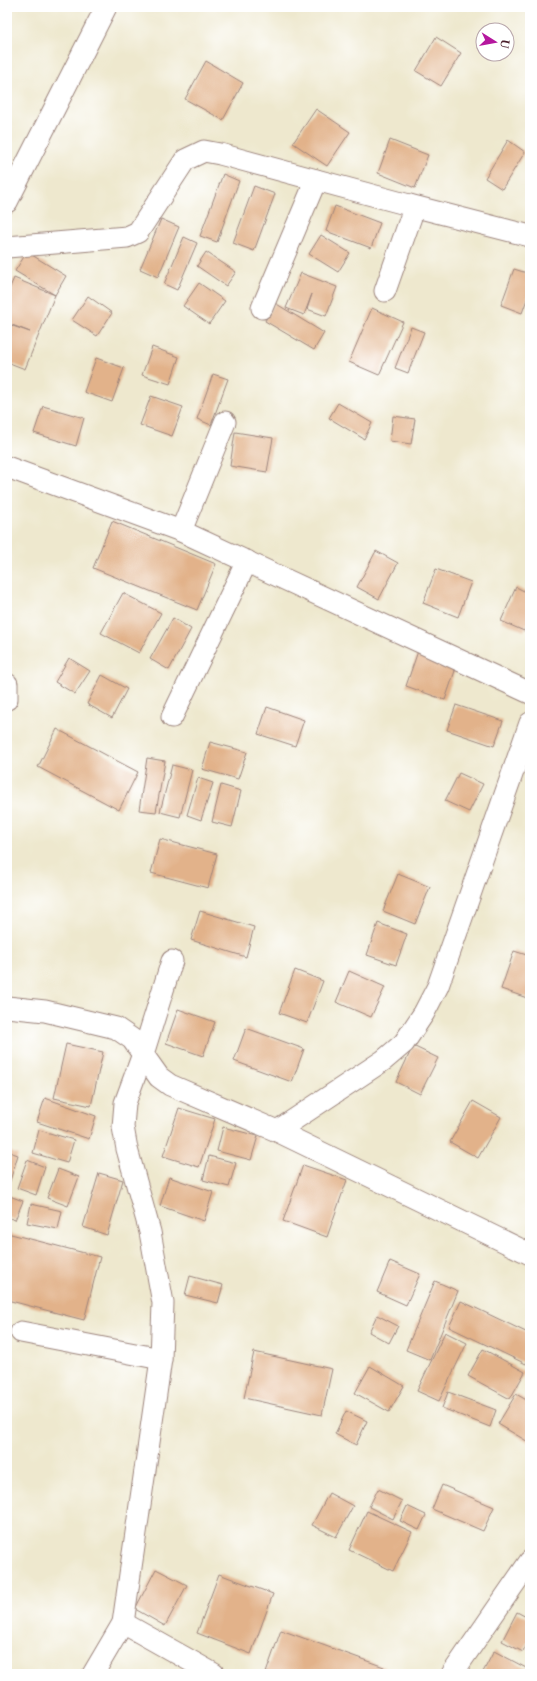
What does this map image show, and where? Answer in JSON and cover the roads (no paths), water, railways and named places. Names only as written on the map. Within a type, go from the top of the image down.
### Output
[{"type":"street","points":[[7,202],[106,7]]},
{"type":"street","points":[[7,247],[126,237],[138,232],[185,160],[204,152],[530,236]]},
{"type":"street","points":[[262,308],[316,180]]},
{"type":"street","points":[[385,291],[412,214],[412,209],[409,205]]},
{"type":"street","points":[[181,531],[225,422]]},
{"type":"street","points":[[7,467],[181,531],[530,693]]},
{"type":"street","points":[[172,717],[247,561]]},
{"type":"street","points":[[7,684],[7,699]]},
{"type":"street","points":[[277,1131],[384,1060],[404,1043],[424,1013],[438,986],[530,723]]},
{"type":"street","points":[[93,1674],[123,1623],[161,1359],[163,1303],[150,1232],[127,1149],[123,1127],[125,1103],[143,1054],[172,961]]},
{"type":"street","points":[[7,1007],[45,1011],[116,1028],[132,1039],[159,1077],[170,1085],[277,1131],[530,1254]]},
{"type":"street","points":[[21,1332],[161,1359]]},
{"type":"street","points":[[452,1674],[527,1573]]},
{"type":"street","points":[[123,1623],[214,1674]]}]
